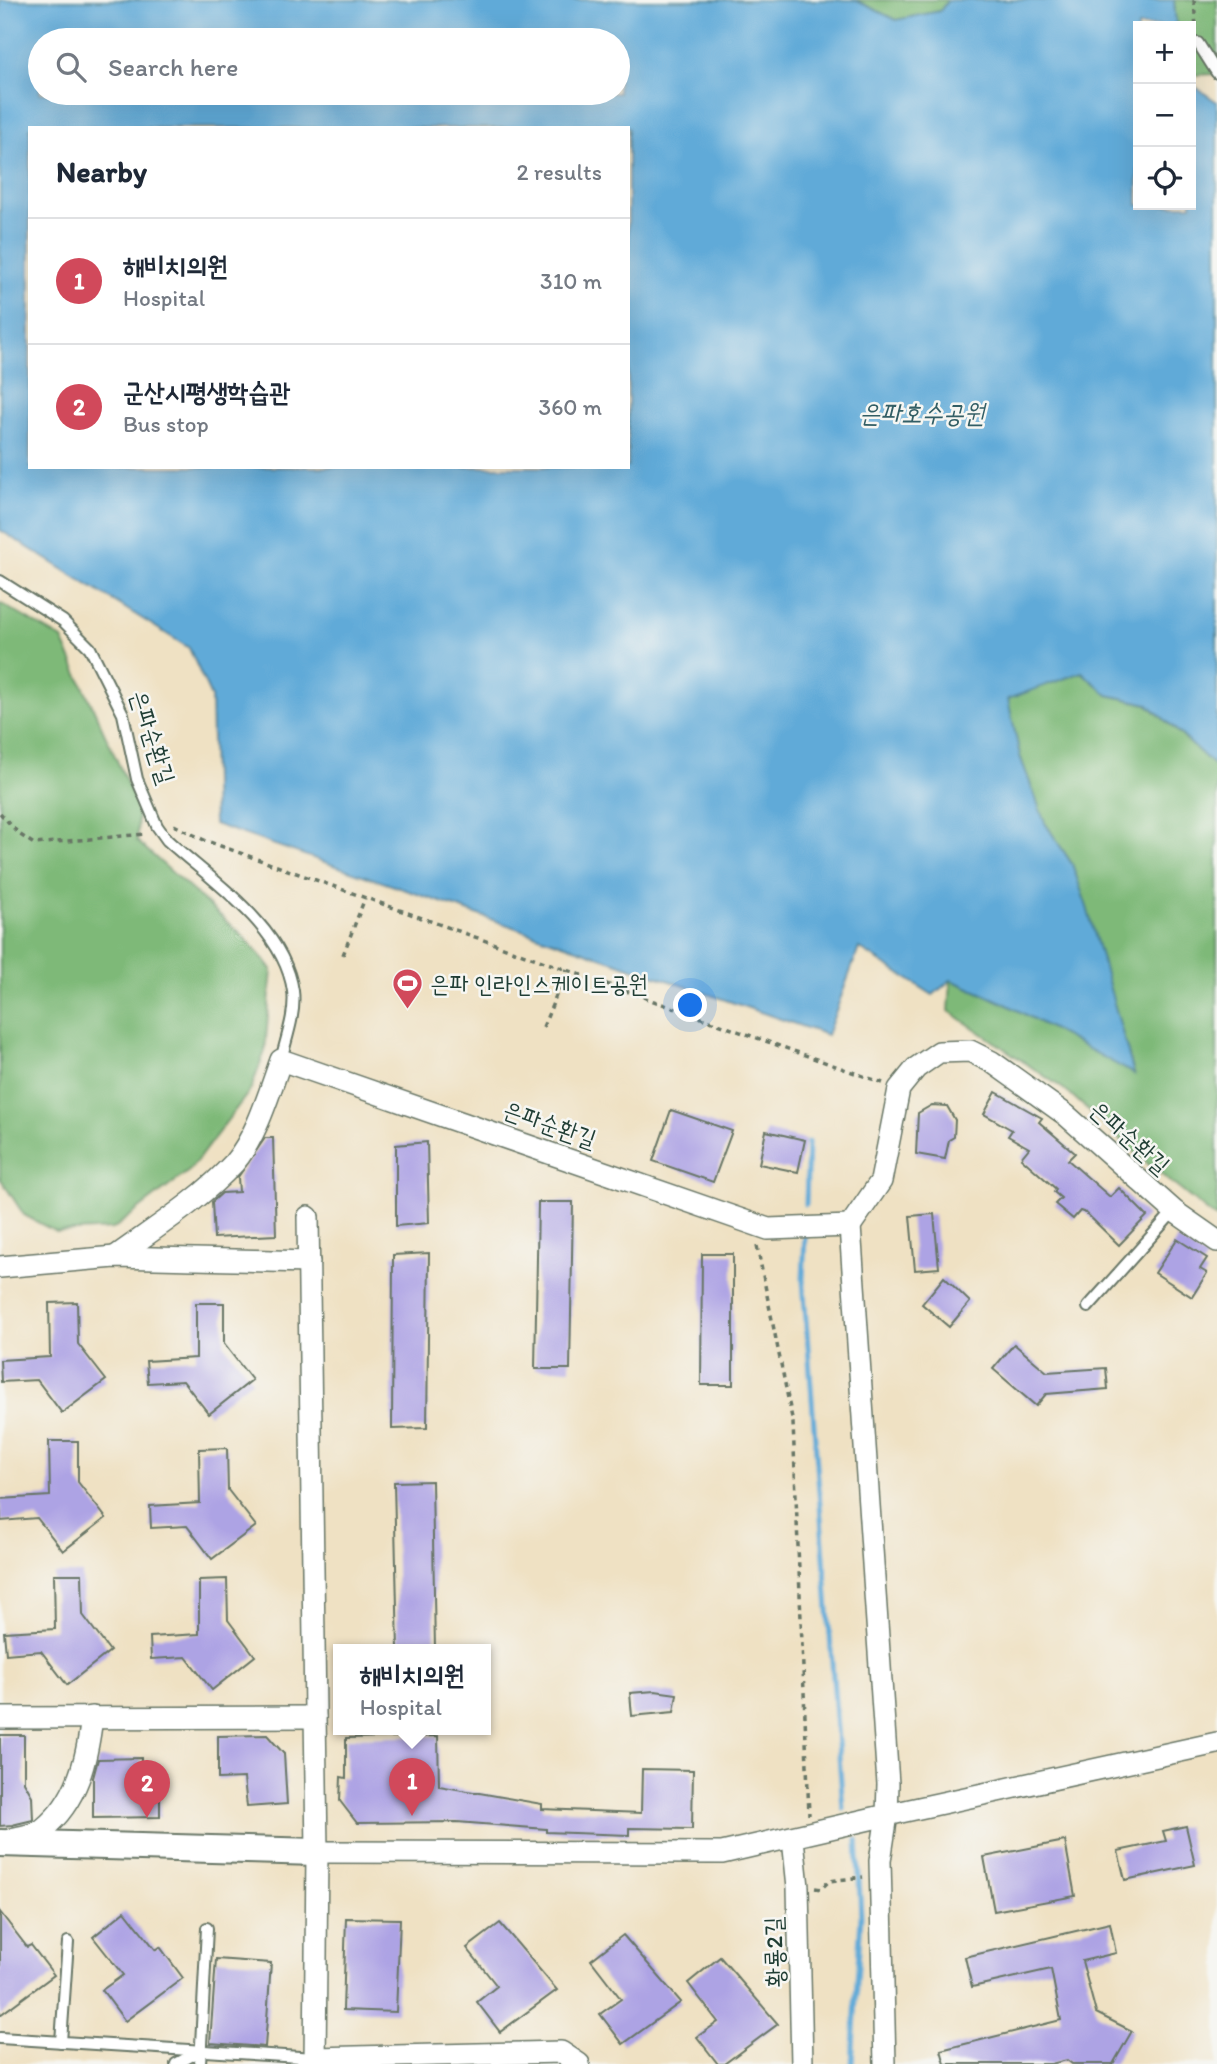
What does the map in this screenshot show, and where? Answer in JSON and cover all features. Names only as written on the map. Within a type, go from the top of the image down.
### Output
[{"type":"street","name":"은파순환길","points":[[899,1089],[916,1068],[939,1052],[970,1051],[992,1062],[1066,1115],[1174,1211],[1217,1241]]},
{"type":"street","name":"은파순환길","points":[[281,1060],[768,1230],[849,1226]]},
{"type":"street","points":[[115,1257],[197,1197],[235,1161],[252,1132],[281,1060]]},
{"type":"street","points":[[885,2064],[880,1861],[887,1815],[888,1784],[849,1226],[881,1181],[899,1089]]},
{"type":"street","points":[[308,1217],[317,1852],[315,2061],[561,2052],[579,2064]]},
{"type":"street","points":[[0,1267],[115,1257],[310,1262]]},
{"type":"street","points":[[0,1843],[42,1830],[75,1792],[88,1756],[92,1717]]},
{"type":"street","points":[[0,1718],[315,1717]]},
{"type":"street","points":[[0,1843],[317,1852],[722,1853],[1217,1743]]},
{"type":"street","name":"황룡2길","points":[[801,1837],[798,1887],[802,2064]]},
{"type":"lane","points":[[1198,43],[1217,73]]},
{"type":"lane","name":"은파순환길","points":[[0,581],[63,621],[90,648],[123,714],[137,779],[155,821],[167,840],[269,933],[282,955],[293,992],[281,1060]]},
{"type":"lane","points":[[1088,1307],[1174,1211]]},
{"type":"lane","points":[[200,2064],[206,1928]]},
{"type":"lane","points":[[61,2042],[68,1942]]},
{"type":"lane","points":[[0,2038],[315,2061]]},
{"type":"lane","points":[[176,2064],[200,2051]]},
{"type":"path","points":[[1194,0],[1198,43]]},
{"type":"path","points":[[0,813],[19,834],[34,844],[111,835],[140,837],[155,821],[899,1089]]},
{"type":"path","points":[[343,955],[365,898]]},
{"type":"path","points":[[543,1027],[567,969]]},
{"type":"path","points":[[753,1224],[793,1423],[801,1837]]},
{"type":"path","points":[[821,1889],[829,1881],[870,1877]]},
{"type":"green space","points":[[855,0],[948,0],[940,11],[896,20]]},
{"type":"green space","points":[[1174,0],[1217,0],[1217,74],[1196,75],[1196,21],[1176,21]]},
{"type":"green space","points":[[0,603],[62,639],[138,807],[137,841],[245,938],[272,969],[265,1051],[251,1089],[190,1170],[113,1229],[56,1232],[24,1215],[0,1178]]},
{"type":"green space","points":[[1082,672],[1108,695],[1147,704],[1217,768],[1217,1219],[1143,1160],[1068,1092],[949,1011],[951,980],[1004,1003],[1134,1073],[1072,864],[1045,823],[1020,756],[1007,698]]},
{"type":"water","name":"은파호수공원","points":[[0,0],[855,0],[896,20],[940,11],[948,0],[1174,0],[1176,21],[1133,21],[1133,210],[1196,210],[1196,87],[1217,102],[1217,768],[1148,704],[1108,695],[1082,672],[1008,699],[1020,756],[1045,823],[1072,864],[1087,907],[1134,1074],[1004,1003],[951,980],[933,995],[859,948],[827,1035],[214,824],[211,697],[189,648],[0,530]]},
{"type":"building","points":[[996,1092],[1042,1118],[1039,1122],[1075,1153],[1068,1160],[1110,1197],[1119,1188],[1147,1216],[1119,1245],[1086,1213],[1080,1211],[1073,1219],[1055,1204],[1061,1198],[1054,1192],[1056,1189],[1021,1158],[1029,1148],[1008,1136],[1012,1130],[984,1114]]},
{"type":"building","points":[[932,1105],[947,1106],[955,1120],[954,1137],[949,1140],[945,1159],[916,1154],[918,1113]]},
{"type":"building","points":[[671,1110],[732,1131],[713,1182],[653,1161]]},
{"type":"building","points":[[766,1131],[805,1140],[798,1172],[759,1164]]},
{"type":"building","points":[[265,1138],[273,1138],[276,1235],[214,1238],[212,1202],[222,1193],[239,1192],[238,1177]]},
{"type":"building","points":[[427,1142],[429,1223],[396,1226],[396,1145]]},
{"type":"building","points":[[538,1202],[573,1202],[570,1369],[535,1369]]},
{"type":"building","points":[[934,1214],[939,1268],[915,1270],[910,1216]]},
{"type":"building","points":[[1177,1239],[1207,1258],[1200,1269],[1207,1273],[1192,1297],[1155,1273]]},
{"type":"building","points":[[429,1253],[427,1428],[392,1429],[393,1255]]},
{"type":"building","points":[[702,1254],[733,1254],[733,1385],[701,1385]]},
{"type":"building","points":[[944,1277],[970,1302],[949,1327],[922,1304]]},
{"type":"building","points":[[77,1302],[78,1344],[106,1380],[62,1413],[37,1380],[1,1382],[0,1360],[50,1357],[49,1303]]},
{"type":"building","points":[[196,1303],[224,1303],[224,1344],[252,1380],[209,1414],[183,1381],[148,1383],[146,1361],[196,1358]]},
{"type":"building","points":[[1014,1344],[1047,1372],[1106,1368],[1108,1389],[1046,1394],[1036,1406],[993,1369]]},
{"type":"building","points":[[49,1441],[78,1441],[78,1482],[106,1518],[63,1551],[37,1518],[1,1521],[0,1499],[50,1496]]},
{"type":"building","points":[[227,1448],[228,1490],[256,1526],[212,1559],[187,1526],[151,1528],[150,1506],[200,1503],[199,1449]]},
{"type":"building","points":[[432,1481],[435,1644],[398,1644],[394,1482]]},
{"type":"building","points":[[54,1574],[82,1574],[83,1615],[110,1651],[67,1685],[41,1651],[6,1654],[4,1632],[55,1629]]},
{"type":"building","points":[[227,1579],[228,1620],[255,1656],[212,1690],[186,1657],[151,1659],[150,1637],[199,1634],[199,1580]]},
{"type":"building","points":[[655,1691],[677,1694],[674,1712],[632,1716],[630,1693]]},
{"type":"building","points":[[0,1735],[24,1735],[24,1782],[32,1796],[33,1820],[0,1826]]},
{"type":"building","points":[[267,1735],[284,1754],[287,1804],[247,1807],[244,1778],[218,1779],[218,1736]]},
{"type":"building","points":[[438,1736],[439,1786],[542,1804],[542,1809],[641,1813],[642,1769],[693,1770],[692,1829],[629,1828],[629,1835],[546,1832],[546,1829],[457,1822],[357,1823],[340,1801],[341,1777],[346,1778],[346,1738]]},
{"type":"building","points":[[141,1758],[141,1776],[160,1776],[160,1817],[93,1818],[93,1778],[98,1759]]},
{"type":"building","points":[[1186,1826],[1195,1865],[1125,1880],[1118,1851],[1166,1841],[1163,1831]]},
{"type":"building","points":[[1065,1841],[1075,1896],[994,1911],[984,1857]]},
{"type":"building","points":[[125,1911],[156,1950],[160,1947],[183,1978],[125,2021],[102,1990],[123,1975],[93,1937]]},
{"type":"building","points":[[0,1912],[27,1947],[31,1945],[54,1975],[0,2015]]},
{"type":"building","points":[[346,1918],[400,1919],[396,2012],[343,2010]]},
{"type":"building","points":[[500,1923],[557,1990],[500,2032],[477,2002],[497,1986],[467,1948]]},
{"type":"building","points":[[1110,1923],[1116,1953],[1082,1961],[1096,2013],[1132,2031],[1113,2064],[1072,2064],[1067,2060],[1051,2064],[945,2064],[941,2050],[1061,2020],[1051,1969],[972,1987],[965,1957]]},
{"type":"building","points":[[623,1935],[681,2002],[623,2044],[600,2014],[621,1999],[591,1960]]},
{"type":"building","points":[[720,1957],[778,2024],[724,2064],[718,2064],[697,2037],[718,2022],[688,1983]]},
{"type":"building","points":[[216,1959],[271,1963],[265,2047],[210,2043]]},
{"type":"waterway","points":[[806,1204],[808,1142]]},
{"type":"waterway","points":[[805,1235],[803,1280],[843,1808]]},
{"type":"waterway","points":[[852,2064],[861,1916],[857,1840]]},
{"type":"place","name":"은파 인라인스케이트공원","points":[[407,1010]]},
{"type":"place","name":"해비치의원","points":[[412,1816]]},
{"type":"place","name":"군산시평생학습관","points":[[147,1818]]}]
